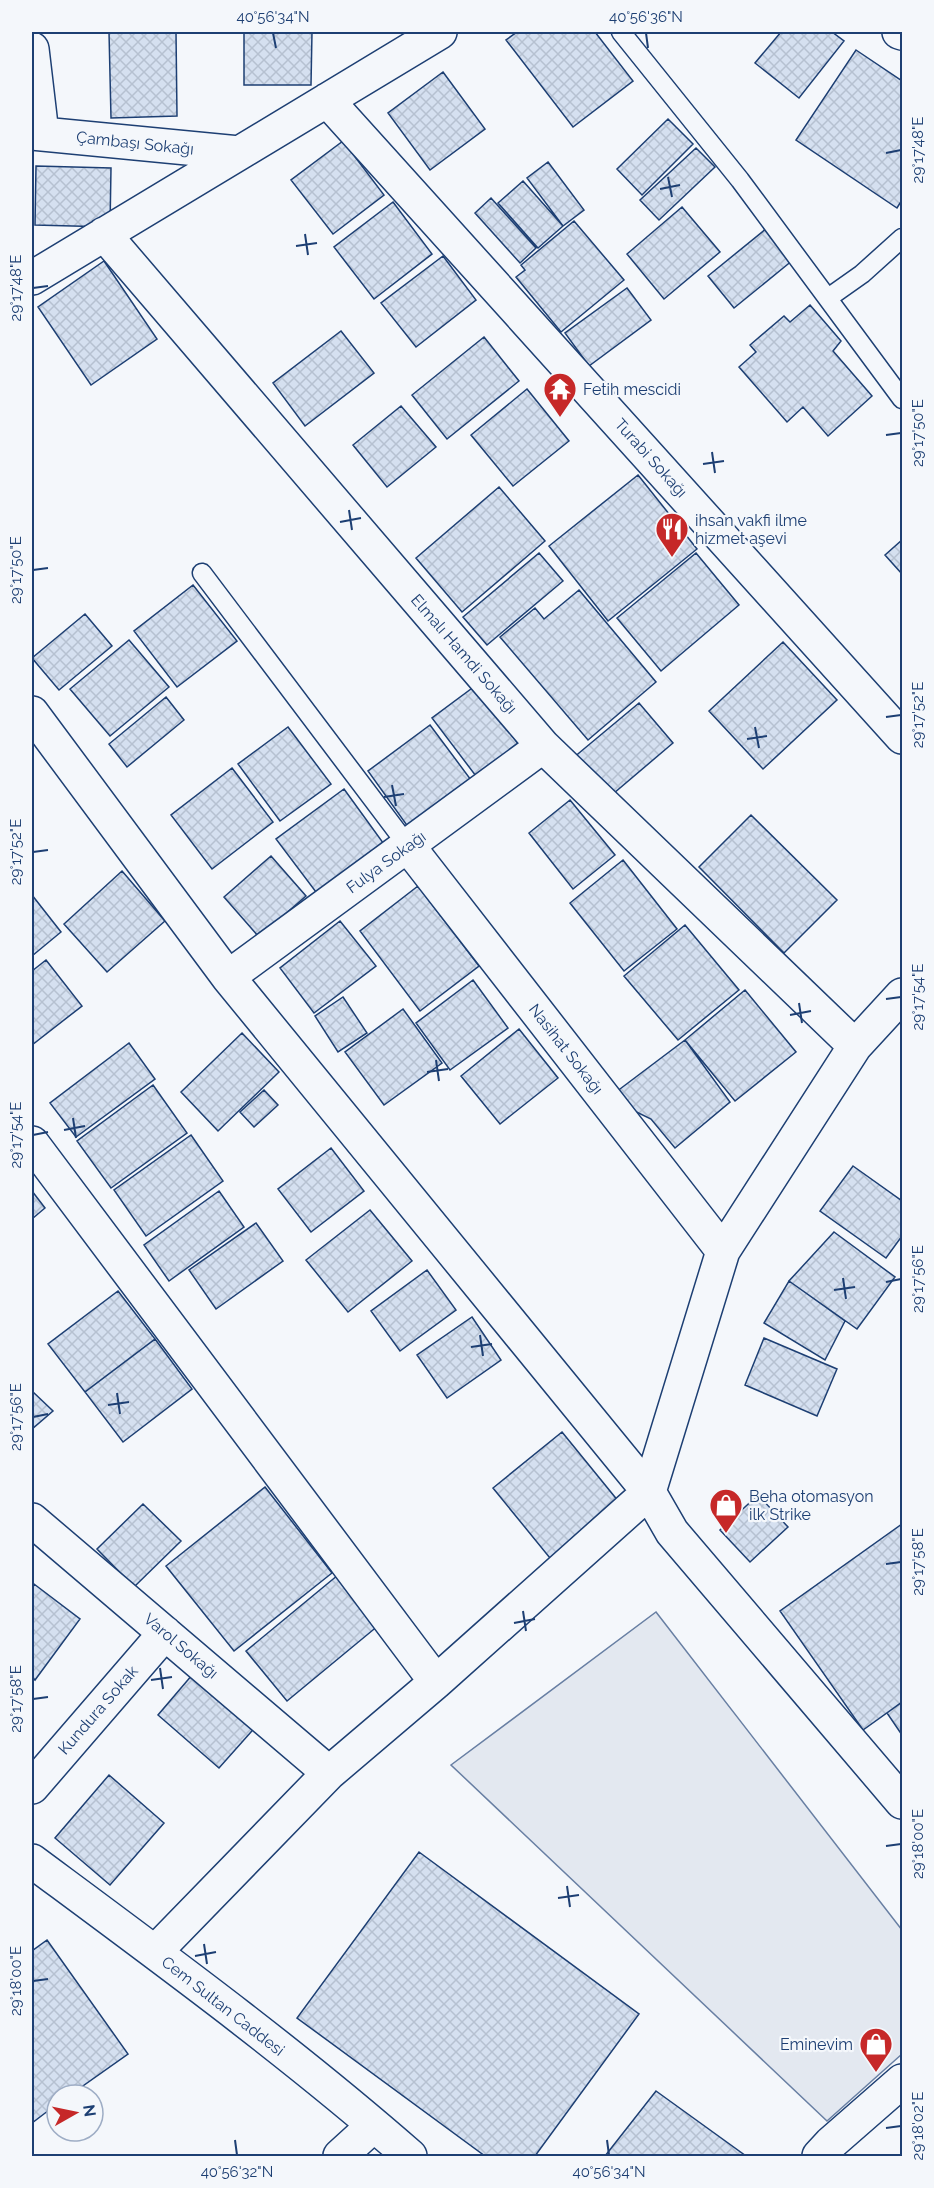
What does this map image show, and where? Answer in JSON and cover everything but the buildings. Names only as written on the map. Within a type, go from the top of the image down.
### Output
[{"type":"street","points":[[32,278],[440,32]]},
{"type":"street","points":[[32,49],[37,133]]},
{"type":"street","name":"Turabi Sokağı","points":[[327,100],[903,737]]},
{"type":"street","name":"Çambaşı Sokağı","points":[[37,133],[239,153]]},
{"type":"street","name":"Elmalı Hamdi Sokağı","points":[[104,234],[543,746],[855,1046]]},
{"type":"street","points":[[32,713],[228,977],[648,1492],[672,1532],[903,1802]]},
{"type":"street","name":"Fulya Sokağı","points":[[228,977],[543,746]]},
{"type":"street","name":"Nasihat Sokağı","points":[[408,846],[723,1251]]},
{"type":"street","points":[[155,1952],[329,1773],[436,1682],[648,1492],[723,1251],[855,1046],[903,995]]},
{"type":"street","points":[[32,1143],[436,1682]]},
{"type":"street","name":"Varol Sokağı","points":[[32,1520],[329,1773]]},
{"type":"street","name":"Kundura Sokak","points":[[32,1787],[165,1633]]},
{"type":"street","name":"Cem Sultan Caddesi","points":[[32,1861],[155,1952],[374,2125],[410,2157]]},
{"type":"street","points":[[819,2157],[831,2143],[903,2082]]},
{"type":"street","points":[[340,2157],[374,2125]]},
{"type":"lane","points":[[621,32],[740,180],[903,399]]},
{"type":"lane","points":[[828,298],[862,274],[903,238]]},
{"type":"lane","points":[[202,573],[408,846]]},
{"type":"shaded area","points":[[656,1612],[902,1930],[902,2054],[827,2121],[451,1765]]},
{"type":"place","name":"Fetih mescidi","points":[[560,418]]},
{"type":"place","name":"ihsan vakfi ilme hizmet aşevi","points":[[672,558]]},
{"type":"place","name":"Beha otomasyon ilk Strike","points":[[726,1534]]},
{"type":"place","name":"Eminevim","points":[[876,2073]]}]
